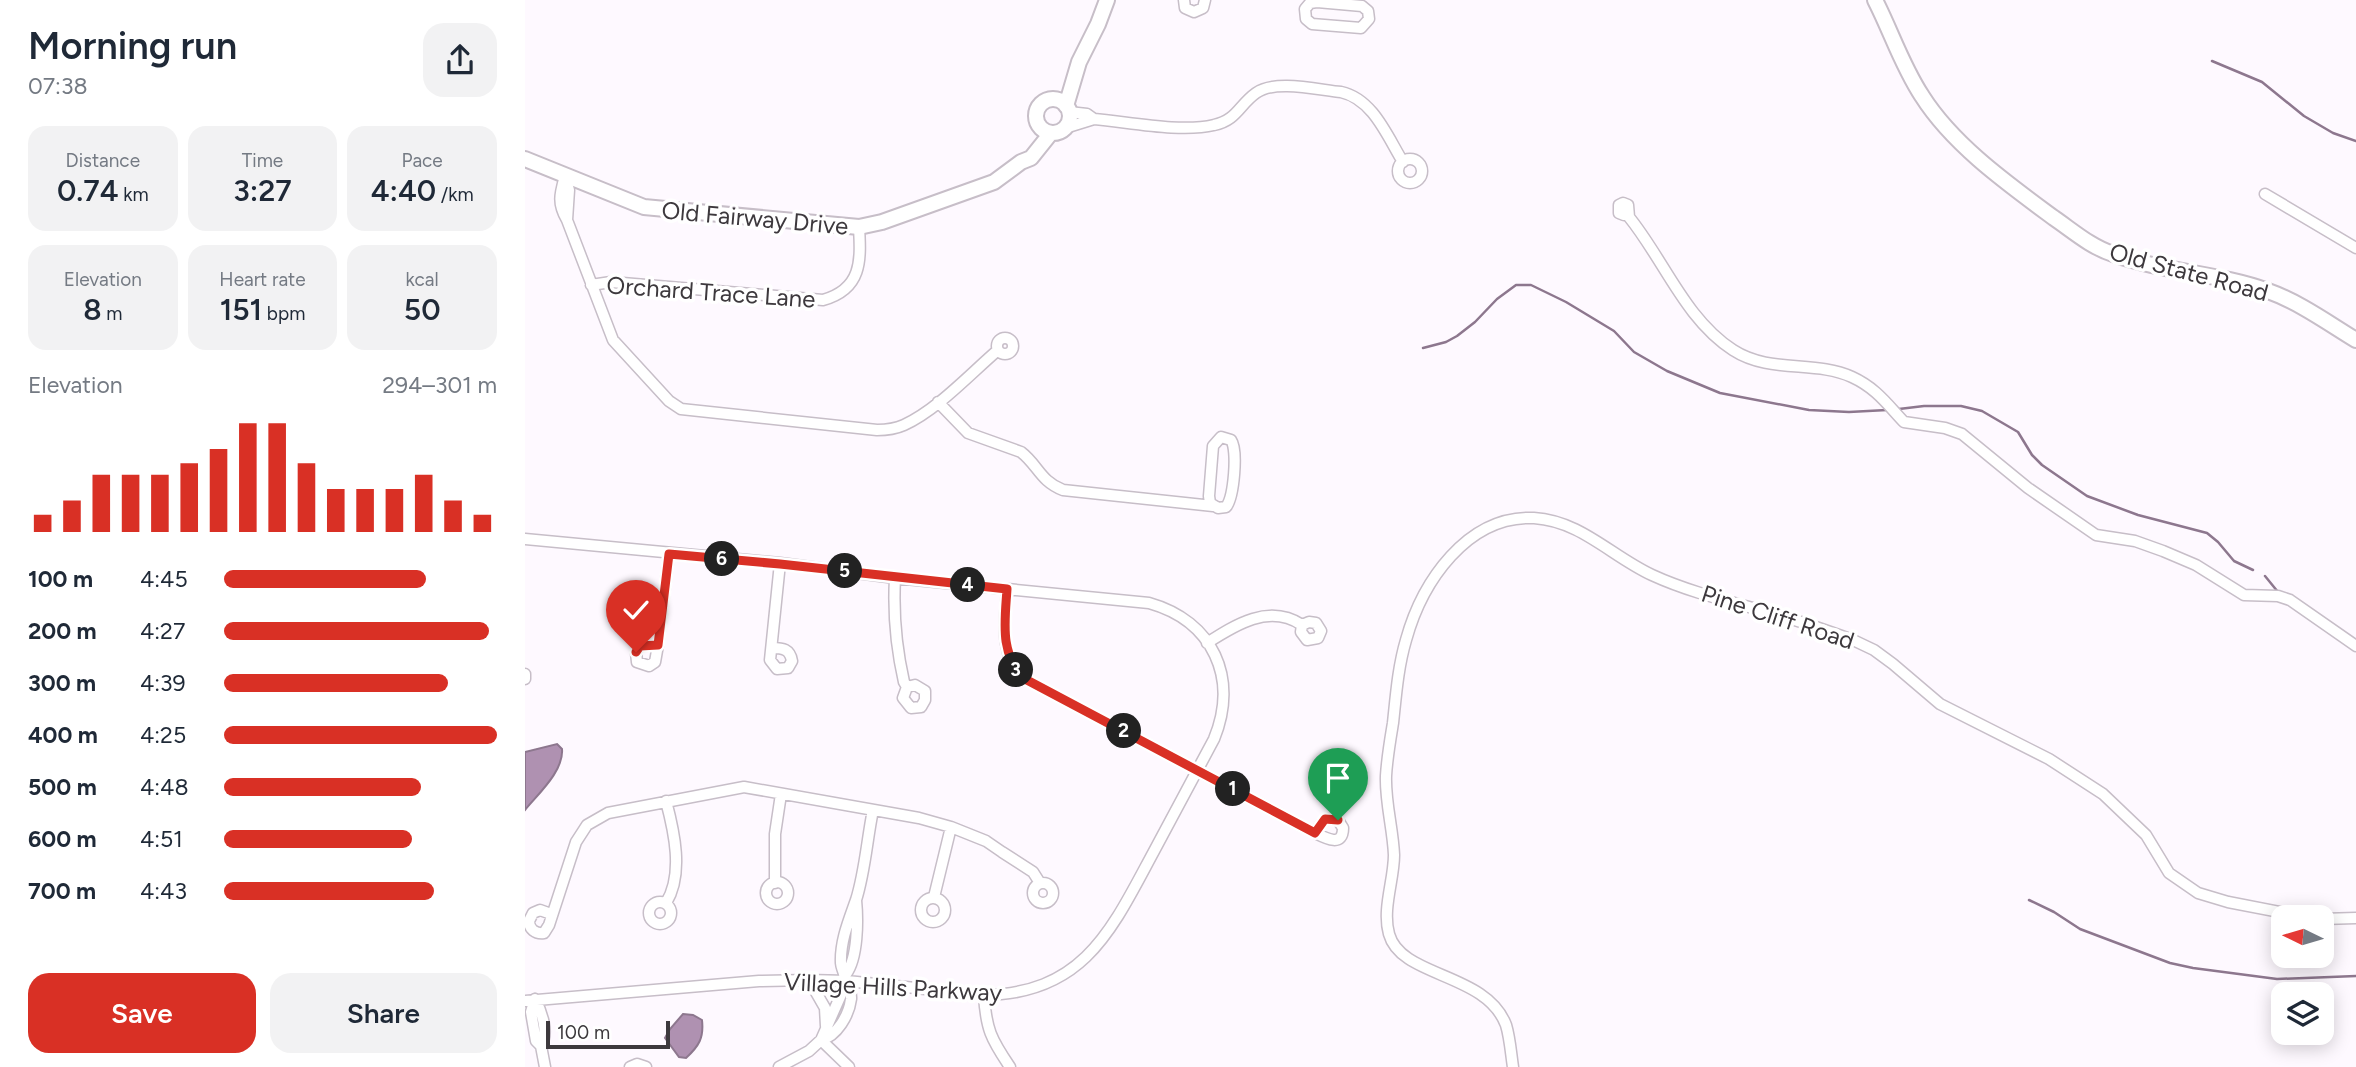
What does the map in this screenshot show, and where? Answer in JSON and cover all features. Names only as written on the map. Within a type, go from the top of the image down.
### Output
[{"type":"street","points":[[1058,130],[1070,119],[1064,106],[1070,71],[1079,62],[1107,0]]},
{"type":"street","points":[[1184,0],[1185,8],[1194,12],[1203,8],[1205,0]]},
{"type":"street","name":"Old State Road","points":[[1875,0],[1922,96],[1941,120],[2011,186],[2082,238],[2126,258],[2266,290],[2292,301],[2356,340]]},
{"type":"street","points":[[1309,2],[1362,6],[1368,11],[1369,19],[1361,28],[1312,24],[1304,16],[1309,2]]},
{"type":"street","points":[[1037,123],[1041,128],[1058,130],[1094,119],[1201,128],[1227,122],[1256,93],[1266,88],[1279,86],[1341,92],[1350,94],[1369,107],[1403,162]]},
{"type":"street","points":[[1021,162],[1032,143],[1039,105],[1050,99],[1094,119]]},
{"type":"street","name":"Old Fairway Drive","points":[[525,159],[643,207],[859,227],[882,222],[994,182],[1031,158],[1058,130]]},
{"type":"street","points":[[565,176],[560,194],[561,208],[613,340],[669,401],[681,409],[877,430],[903,426],[938,402],[997,350]]},
{"type":"street","points":[[2265,194],[2356,248]]},
{"type":"street","points":[[1628,213],[1679,292],[1733,350],[1757,362],[1832,371],[1851,377],[1886,400],[1904,422],[1945,428],[1962,434],[2011,475],[2096,535],[2135,541],[2163,551],[2196,565],[2244,595],[2278,596],[2290,600],[2356,646]]},
{"type":"street","name":"Orchard Trace Lane","points":[[591,285],[611,282],[823,300],[846,288],[857,274],[861,256],[859,227]]},
{"type":"street","points":[[938,402],[968,433],[1015,449],[1027,457],[1039,474],[1063,490],[1222,508],[1231,499],[1235,446],[1228,438],[1217,439],[1213,446],[1209,496],[1213,506]]},
{"type":"street","name":"Pine Cliff Road","points":[[1513,1067],[1506,1024],[1488,1001],[1466,984],[1413,963],[1389,936],[1387,918],[1394,856],[1386,778],[1401,661],[1406,638],[1421,598],[1456,551],[1492,525],[1513,519],[1552,520],[1569,525],[1651,575],[1853,640],[1874,650],[1940,704],[2049,759],[2103,794],[2146,835],[2169,873],[2199,892],[2228,902],[2271,910]]},
{"type":"street","name":"Village Hills Parkway","points":[[525,539],[1149,603],[1183,617],[1207,643],[1222,674],[1224,705],[1221,720],[1198,769],[1117,919],[1094,949],[1051,982],[1018,992],[984,995],[847,977],[759,981],[530,1000]]},
{"type":"street","points":[[658,645],[640,646],[635,655],[637,662],[645,666],[652,664],[656,657],[658,645],[669,554]]},
{"type":"street","points":[[772,648],[785,649],[790,654],[792,661],[788,668],[781,670],[773,667],[770,660],[780,564]]},
{"type":"street","points":[[895,578],[893,608],[907,687]]},
{"type":"street","points":[[1007,589],[1007,654],[1018,673],[1315,833]]},
{"type":"street","points":[[1207,643],[1238,623],[1258,617],[1292,620],[1302,625]]},
{"type":"street","points":[[551,914],[576,842],[587,825],[608,813],[744,787],[951,827],[986,841],[1033,872],[1040,883]]},
{"type":"street","points":[[775,883],[775,834],[781,794]]},
{"type":"street","points":[[666,800],[674,830],[675,870],[674,883],[666,903]]},
{"type":"street","points":[[821,1040],[830,1038],[838,1028],[851,994],[841,963],[846,925],[856,899],[873,810]]},
{"type":"street","points":[[934,897],[951,827]]},
{"type":"street","points":[[2335,919],[2356,918]]},
{"type":"street","points":[[779,1067],[809,1051],[821,1040],[847,977]]},
{"type":"street","points":[[809,980],[825,1008],[826,1027]]},
{"type":"street","points":[[984,995],[985,1020],[990,1036],[1010,1067]]},
{"type":"street","points":[[530,1000],[536,1041],[541,1046],[545,1067]]},
{"type":"street","points":[[530,1000],[542,1012],[545,1041],[541,1046]]},
{"type":"street","points":[[525,1018],[535,1035]]},
{"type":"street","points":[[821,1040],[849,1067]]},
{"type":"street","points":[[630,1067],[637,1064],[646,1067]]},
{"type":"shaded area","points":[[557,744],[562,749],[559,766],[525,810],[525,752]]},
{"type":"shaded area","points":[[683,1014],[702,1020],[700,1041],[686,1058],[679,1057],[665,1038]]},
{"type":"waterway","points":[[2212,61],[2262,82],[2304,116],[2333,133],[2356,141]]},
{"type":"waterway","points":[[1423,348],[1457,336],[1516,285],[1531,285],[1614,331],[1634,352],[1667,371],[1720,393],[1809,410],[1887,410]]},
{"type":"waterway","points":[[1899,409],[1961,406],[1982,411],[2018,432],[2032,455],[2042,465],[2087,496],[2138,515],[2207,533],[2234,561],[2253,570]]},
{"type":"waterway","points":[[2265,576],[2278,592]]},
{"type":"waterway","points":[[2029,900],[2080,929],[2170,963],[2277,979],[2356,976]]},
{"type":"route","points":[[636,652],[640,646],[658,645],[669,554],[1007,589],[1007,654],[1018,673],[1025,679],[1315,833],[1325,819],[1338,820]]}]
